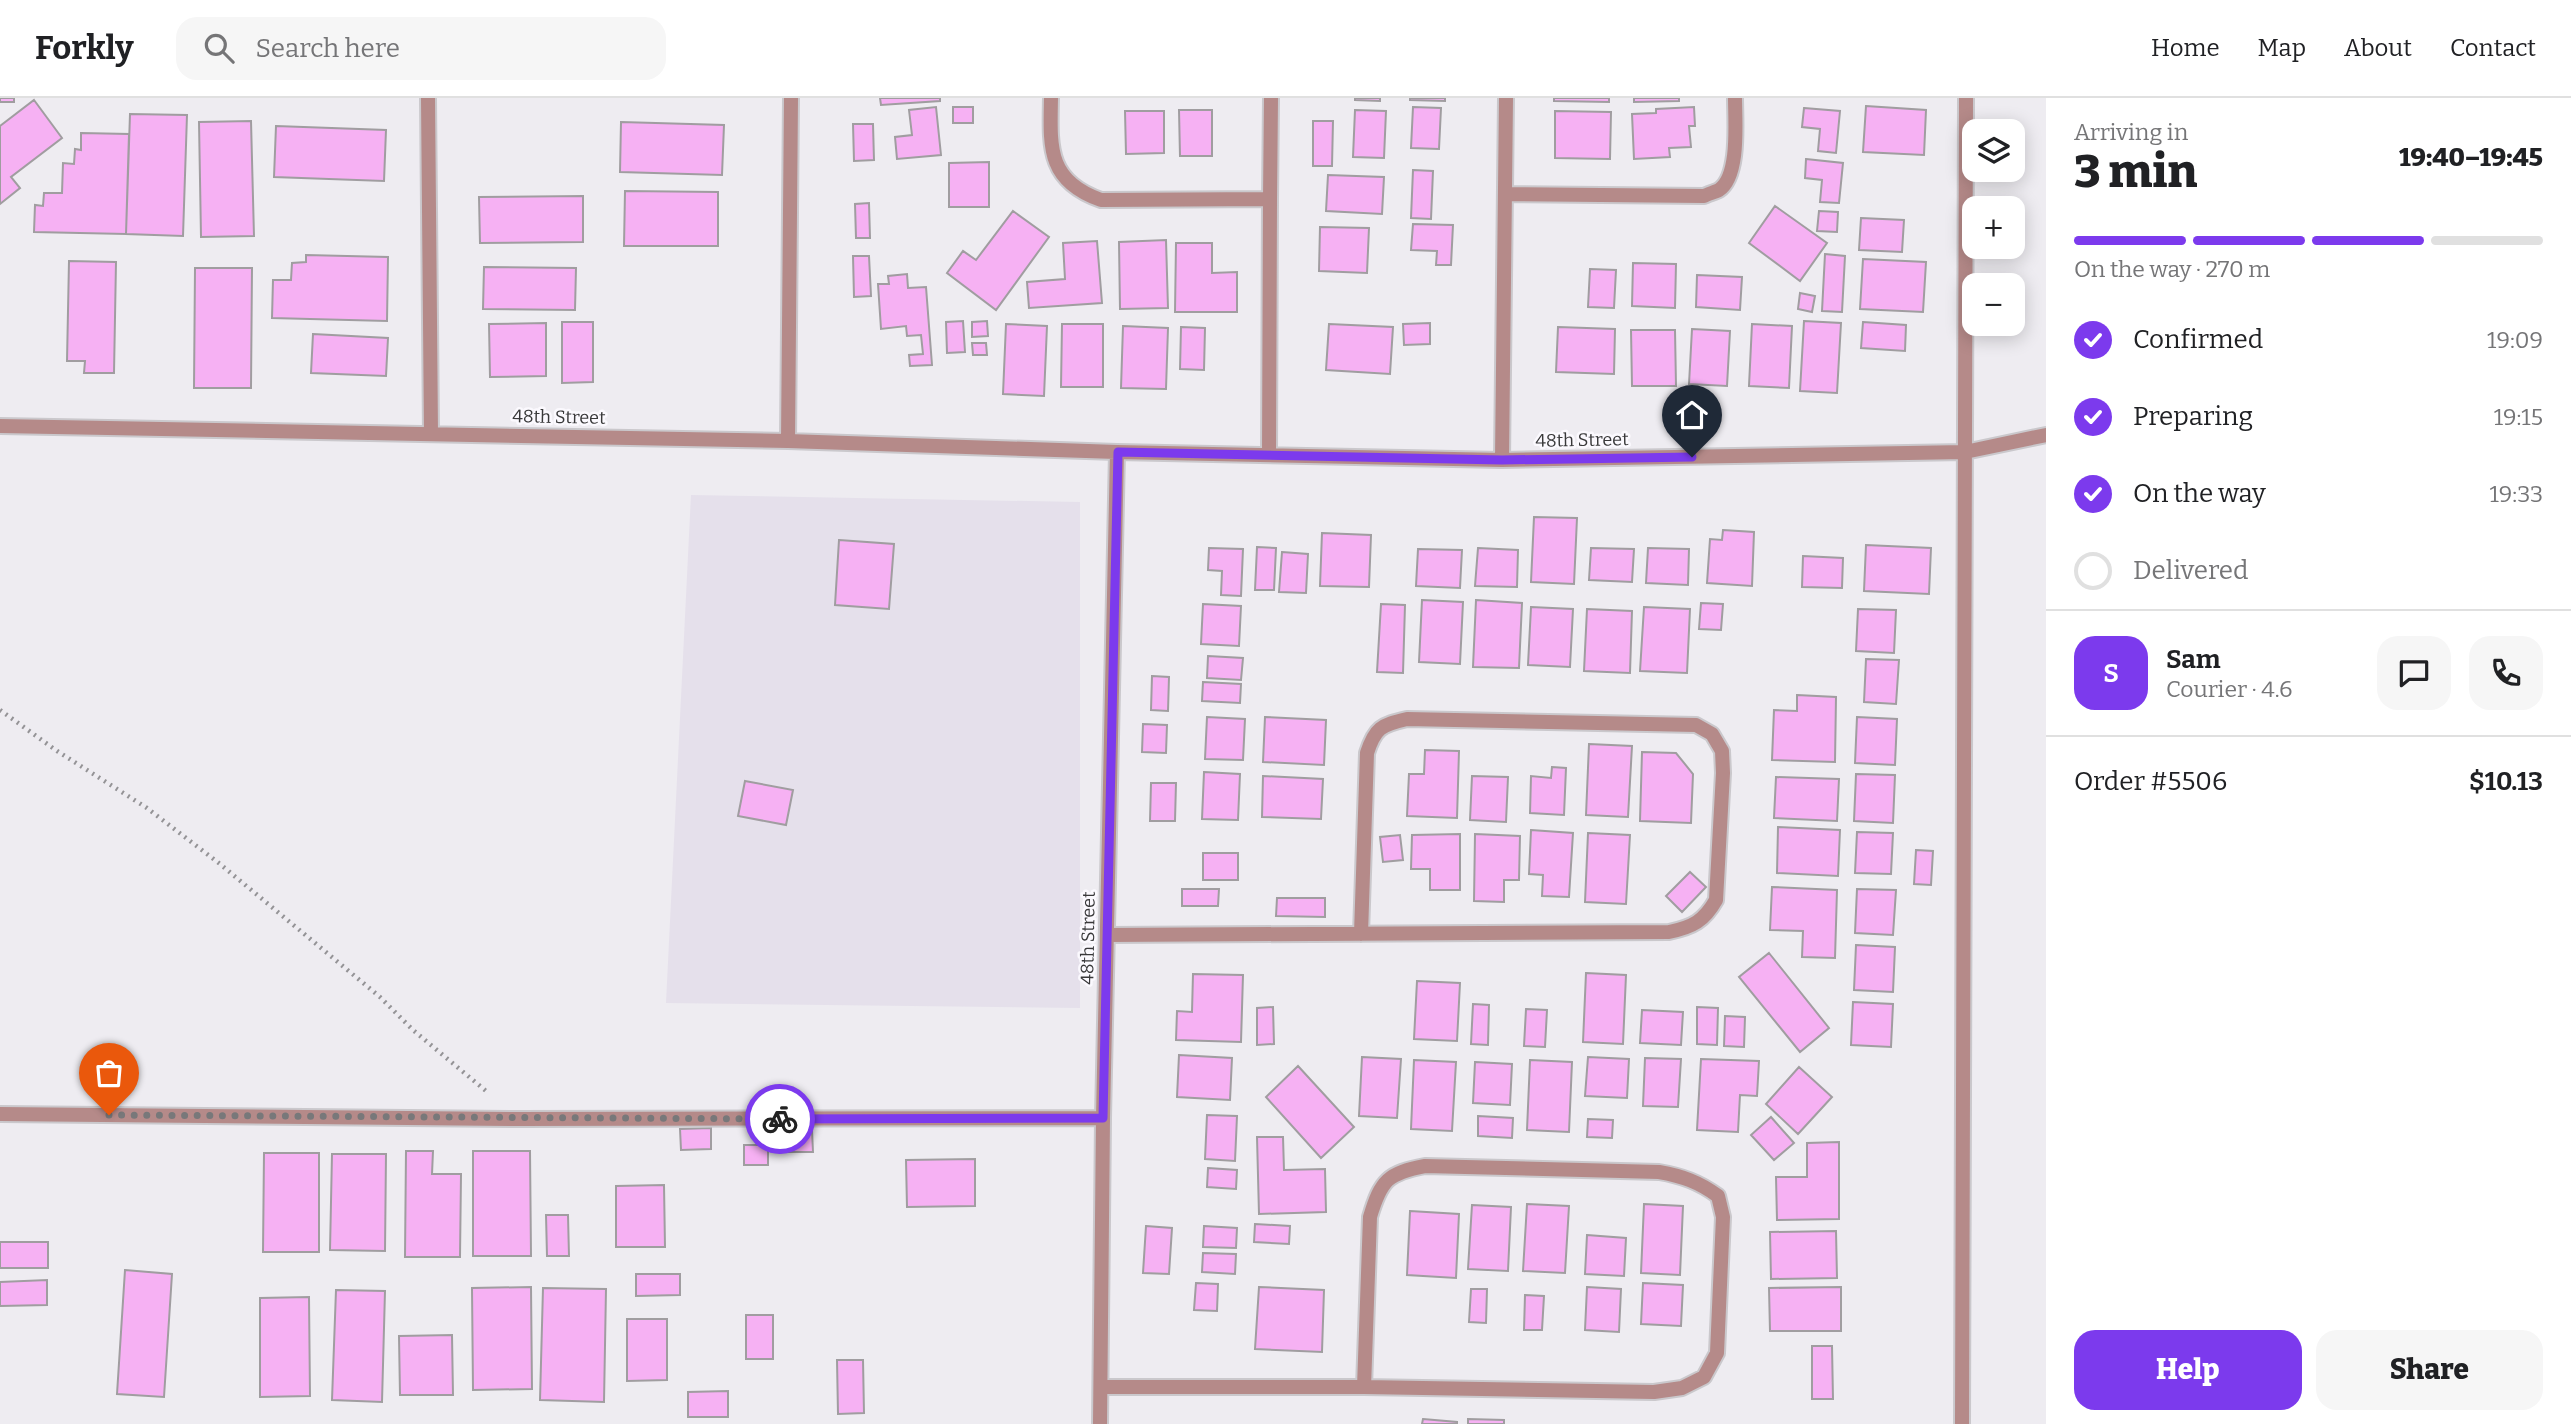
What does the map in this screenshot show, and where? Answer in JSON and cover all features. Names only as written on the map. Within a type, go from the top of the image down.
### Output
[{"type":"street","points":[[428,98],[431,433]]},
{"type":"street","points":[[788,441],[791,98]]},
{"type":"street","points":[[1051,98],[1051,134],[1055,160],[1065,181],[1085,195],[1101,200],[1270,199]]},
{"type":"street","points":[[1269,455],[1271,98]]},
{"type":"street","points":[[1502,460],[1506,98]]},
{"type":"street","points":[[1505,194],[1704,196],[1721,189],[1729,178],[1734,158],[1735,98]]},
{"type":"street","points":[[1962,1424],[1966,98]]},
{"type":"street","name":"48th Street","points":[[0,426],[788,441],[1118,452],[1502,460],[1965,452],[2046,435]]},
{"type":"street","name":"48th Street","points":[[1100,1424],[1103,1118],[1118,452]]},
{"type":"street","points":[[1107,935],[1361,934],[1669,932],[1685,929],[1706,918],[1716,900],[1722,751],[1712,734],[1696,725],[1407,719],[1388,724],[1373,733],[1367,753],[1361,934]]},
{"type":"street","points":[[0,1114],[518,1119],[1103,1118]]},
{"type":"street","points":[[1102,1387],[1364,1387],[1654,1392],[1682,1388],[1704,1377],[1717,1353],[1723,1217],[1718,1196],[1701,1184],[1681,1176],[1659,1172],[1425,1166],[1402,1170],[1389,1177],[1377,1194],[1370,1217],[1364,1387]]},
{"type":"path","points":[[0,710],[57,751],[147,808],[220,864],[380,997],[413,1030],[518,1119]]},
{"type":"shaded area","points":[[691,495],[1080,502],[1080,1008],[666,1003]]},
{"type":"building","points":[[0,98],[14,98],[14,102],[0,102]]},
{"type":"building","points":[[880,98],[940,98],[940,101],[881,105]]},
{"type":"building","points":[[1380,98],[1380,101],[1355,100]]},
{"type":"building","points":[[1445,98],[1445,101],[1410,100]]},
{"type":"building","points":[[1554,98],[1609,98],[1609,102],[1554,101]]},
{"type":"building","points":[[1634,98],[1679,98],[1679,101],[1634,102]]},
{"type":"building","points":[[34,100],[62,138],[11,177],[20,188],[0,204],[0,126]]},
{"type":"building","points":[[1866,106],[1926,110],[1924,155],[1863,152]]},
{"type":"building","points":[[936,107],[941,155],[897,159],[895,137],[912,135],[909,110]]},
{"type":"building","points":[[953,107],[973,107],[973,123],[953,123]]},
{"type":"building","points":[[1413,107],[1441,108],[1439,149],[1411,148]]},
{"type":"building","points":[[1694,107],[1695,126],[1689,126],[1691,147],[1669,148],[1670,157],[1634,159],[1632,114],[1656,113],[1656,109]]},
{"type":"building","points":[[1804,108],[1840,111],[1836,153],[1818,151],[1820,129],[1802,127]]},
{"type":"building","points":[[1179,110],[1212,110],[1212,156],[1180,156]]},
{"type":"building","points":[[1355,110],[1386,111],[1384,158],[1353,157]]},
{"type":"building","points":[[1125,111],[1164,111],[1164,153],[1126,154]]},
{"type":"building","points":[[1555,111],[1611,112],[1610,159],[1555,158]]},
{"type":"building","points":[[130,114],[187,115],[183,236],[126,234]]},
{"type":"building","points":[[251,121],[254,236],[201,237],[199,122]]},
{"type":"building","points":[[1313,121],[1333,121],[1332,166],[1313,166]]},
{"type":"building","points":[[621,122],[724,125],[722,175],[620,172]]},
{"type":"building","points":[[853,124],[873,124],[874,160],[854,161]]},
{"type":"building","points":[[276,126],[386,130],[384,181],[274,177]]},
{"type":"building","points":[[81,133],[129,134],[126,234],[34,232],[35,205],[43,206],[44,193],[62,193],[63,163],[74,164],[75,149],[81,150]]},
{"type":"building","points":[[1806,159],[1843,163],[1839,203],[1820,202],[1822,180],[1805,178]]},
{"type":"building","points":[[989,162],[989,207],[949,207],[949,163]]},
{"type":"building","points":[[1413,170],[1433,171],[1431,219],[1411,218]]},
{"type":"building","points":[[1328,175],[1384,177],[1382,214],[1326,211]]},
{"type":"building","points":[[625,191],[718,192],[718,246],[624,246]]},
{"type":"building","points":[[583,196],[583,242],[480,243],[479,197]]},
{"type":"building","points":[[869,203],[870,238],[856,238],[855,204]]},
{"type":"building","points":[[1775,206],[1827,243],[1800,281],[1749,243]]},
{"type":"building","points":[[1013,211],[1049,237],[996,310],[947,273],[963,251],[976,260]]},
{"type":"building","points":[[1819,211],[1838,212],[1837,232],[1817,231]]},
{"type":"building","points":[[1861,218],[1904,220],[1902,252],[1859,250]]},
{"type":"building","points":[[1413,224],[1453,225],[1451,265],[1436,265],[1437,251],[1411,250]]},
{"type":"building","points":[[1320,227],[1369,228],[1367,273],[1319,271]]},
{"type":"building","points":[[1166,240],[1168,308],[1120,309],[1119,242]]},
{"type":"building","points":[[1097,241],[1102,303],[1029,308],[1027,282],[1065,279],[1063,243]]},
{"type":"building","points":[[1176,243],[1212,243],[1212,273],[1237,272],[1237,312],[1175,312]]},
{"type":"building","points":[[1825,254],[1845,256],[1842,312],[1822,311]]},
{"type":"building","points":[[306,255],[388,257],[387,321],[272,318],[273,280],[291,280],[292,263],[306,262]]},
{"type":"building","points":[[853,256],[869,256],[871,296],[854,297]]},
{"type":"building","points":[[1863,259],[1926,262],[1923,312],[1860,309]]},
{"type":"building","points":[[69,261],[116,262],[114,373],[84,373],[85,361],[67,361]]},
{"type":"building","points":[[1633,263],[1676,264],[1675,308],[1632,306]]},
{"type":"building","points":[[484,267],[576,268],[575,310],[483,309]]},
{"type":"building","points":[[195,268],[252,268],[251,388],[194,388]]},
{"type":"building","points":[[1590,269],[1616,270],[1614,308],[1588,307]]},
{"type":"building","points":[[907,274],[908,288],[926,287],[932,365],[910,366],[909,355],[923,354],[921,335],[907,336],[906,326],[881,329],[878,284],[889,284],[888,276]]},
{"type":"building","points":[[1697,275],[1742,277],[1740,310],[1696,307]]},
{"type":"building","points":[[1800,293],[1815,296],[1812,312],[1798,309]]},
{"type":"building","points":[[963,321],[965,352],[947,353],[946,322]]},
{"type":"building","points":[[987,321],[988,336],[972,337],[972,322]]},
{"type":"building","points":[[1804,321],[1841,323],[1837,393],[1800,391]]},
{"type":"building","points":[[562,322],[593,322],[593,382],[562,383]]},
{"type":"building","points":[[1863,322],[1906,325],[1905,351],[1861,348]]},
{"type":"building","points":[[546,323],[546,376],[490,377],[489,324]]},
{"type":"building","points":[[1430,323],[1430,344],[1404,345],[1403,324]]},
{"type":"building","points":[[1006,324],[1047,326],[1044,396],[1003,394]]},
{"type":"building","points":[[1062,324],[1103,324],[1103,387],[1061,387]]},
{"type":"building","points":[[1329,324],[1393,327],[1390,374],[1326,370]]},
{"type":"building","points":[[1752,324],[1792,326],[1789,388],[1749,386]]},
{"type":"building","points":[[1123,326],[1168,328],[1166,389],[1121,388]]},
{"type":"building","points":[[1181,327],[1205,328],[1204,370],[1180,369]]},
{"type":"building","points":[[1558,327],[1615,329],[1614,374],[1556,372]]},
{"type":"building","points":[[1692,329],[1730,331],[1727,386],[1689,384]]},
{"type":"building","points":[[1631,330],[1675,330],[1676,386],[1632,386]]},
{"type":"building","points":[[313,334],[388,338],[386,376],[311,373]]},
{"type":"building","points":[[972,343],[986,343],[987,355],[973,355]]},
{"type":"building","points":[[1534,517],[1577,518],[1574,584],[1531,582]]},
{"type":"building","points":[[1723,530],[1754,532],[1752,586],[1707,583],[1710,539],[1722,540]]},
{"type":"building","points":[[1322,533],[1371,535],[1369,587],[1320,586]]},
{"type":"building","points":[[839,540],[894,544],[889,609],[835,605]]},
{"type":"building","points":[[1866,545],[1931,548],[1929,594],[1864,591]]},
{"type":"building","points":[[1257,547],[1276,548],[1274,590],[1255,590]]},
{"type":"building","points":[[1209,548],[1243,549],[1241,596],[1221,595],[1222,571],[1208,570]]},
{"type":"building","points":[[1478,548],[1518,550],[1517,587],[1475,586]]},
{"type":"building","points":[[1591,548],[1634,549],[1632,582],[1589,580]]},
{"type":"building","points":[[1648,548],[1689,549],[1688,585],[1646,583]]},
{"type":"building","points":[[1418,549],[1462,550],[1460,588],[1416,586]]},
{"type":"building","points":[[1282,552],[1308,554],[1306,593],[1279,592]]},
{"type":"building","points":[[1803,556],[1843,558],[1842,588],[1802,587]]},
{"type":"building","points":[[1422,600],[1463,602],[1460,664],[1419,662]]},
{"type":"building","points":[[1476,600],[1522,603],[1519,668],[1473,667]]},
{"type":"building","points":[[1701,603],[1723,604],[1721,630],[1699,629]]},
{"type":"building","points":[[1203,604],[1241,606],[1239,646],[1201,644]]},
{"type":"building","points":[[1381,604],[1405,605],[1403,673],[1377,672]]},
{"type":"building","points":[[1531,607],[1573,609],[1570,667],[1528,665]]},
{"type":"building","points":[[1644,607],[1690,609],[1687,673],[1640,671]]},
{"type":"building","points":[[1587,609],[1632,611],[1630,673],[1584,671]]},
{"type":"building","points":[[1858,609],[1896,610],[1894,653],[1856,651]]},
{"type":"building","points":[[1208,656],[1243,658],[1241,680],[1207,678]]},
{"type":"building","points":[[1866,659],[1899,660],[1896,704],[1864,702]]},
{"type":"building","points":[[1152,676],[1169,677],[1168,711],[1151,710]]},
{"type":"building","points":[[1203,682],[1241,684],[1240,703],[1202,701]]},
{"type":"building","points":[[1797,695],[1836,697],[1835,762],[1772,760],[1774,710],[1797,711]]},
{"type":"building","points":[[1207,717],[1245,719],[1243,760],[1205,759]]},
{"type":"building","points":[[1265,717],[1326,720],[1324,765],[1263,762]]},
{"type":"building","points":[[1857,717],[1897,719],[1895,765],[1855,763]]},
{"type":"building","points":[[1143,724],[1167,725],[1166,753],[1142,752]]},
{"type":"building","points":[[1589,744],[1632,746],[1628,817],[1586,815]]},
{"type":"building","points":[[1425,750],[1459,751],[1457,818],[1407,816],[1409,774],[1424,774]]},
{"type":"building","points":[[1642,752],[1676,753],[1693,774],[1691,823],[1640,821]]},
{"type":"building","points":[[1552,767],[1566,768],[1564,815],[1530,813],[1531,776],[1551,778]]},
{"type":"building","points":[[1204,772],[1240,774],[1238,820],[1202,819]]},
{"type":"building","points":[[1856,774],[1895,775],[1893,823],[1854,821]]},
{"type":"building","points":[[1263,776],[1323,779],[1321,819],[1262,817]]},
{"type":"building","points":[[1472,776],[1508,777],[1506,822],[1470,820]]},
{"type":"building","points":[[1776,777],[1839,779],[1837,821],[1774,818]]},
{"type":"building","points":[[745,781],[793,790],[786,825],[738,816]]},
{"type":"building","points":[[1151,783],[1176,783],[1175,821],[1150,821]]},
{"type":"building","points":[[1778,827],[1840,830],[1838,876],[1777,873]]},
{"type":"building","points":[[1531,830],[1573,833],[1569,897],[1542,896],[1543,875],[1529,874]]},
{"type":"building","points":[[1857,832],[1893,833],[1891,874],[1855,873]]},
{"type":"building","points":[[1588,833],[1630,835],[1626,904],[1585,902]]},
{"type":"building","points":[[1460,834],[1460,890],[1430,890],[1430,869],[1411,869],[1412,835]]},
{"type":"building","points":[[1475,834],[1520,836],[1519,880],[1504,880],[1504,902],[1474,901]]},
{"type":"building","points":[[1400,835],[1403,860],[1383,862],[1380,837]]},
{"type":"building","points":[[1916,850],[1933,851],[1931,885],[1914,884]]},
{"type":"building","points":[[1203,853],[1238,853],[1238,880],[1203,880]]},
{"type":"building","points":[[1690,872],[1706,887],[1682,912],[1666,896]]},
{"type":"building","points":[[1772,887],[1837,890],[1835,958],[1802,957],[1803,931],[1770,930]]},
{"type":"building","points":[[1182,889],[1219,889],[1218,906],[1182,906]]},
{"type":"building","points":[[1857,889],[1896,890],[1893,935],[1855,933]]},
{"type":"building","points":[[1277,898],[1325,898],[1325,917],[1276,916]]},
{"type":"building","points":[[1856,945],[1895,947],[1893,992],[1854,990]]},
{"type":"building","points":[[1769,953],[1829,1028],[1800,1052],[1739,977]]},
{"type":"building","points":[[1586,973],[1626,975],[1623,1044],[1583,1042]]},
{"type":"building","points":[[1193,974],[1243,975],[1241,1042],[1176,1040],[1177,1011],[1192,1012]]},
{"type":"building","points":[[1417,981],[1460,983],[1457,1041],[1414,1039]]},
{"type":"building","points":[[1853,1002],[1893,1004],[1891,1047],[1851,1045]]},
{"type":"building","points":[[1473,1004],[1489,1005],[1488,1045],[1471,1044]]},
{"type":"building","points":[[1273,1007],[1274,1044],[1257,1045],[1257,1008]]},
{"type":"building","points":[[1697,1007],[1718,1008],[1717,1045],[1697,1044]]},
{"type":"building","points":[[1526,1009],[1547,1010],[1545,1047],[1524,1046]]},
{"type":"building","points":[[1642,1010],[1683,1012],[1681,1045],[1640,1043]]},
{"type":"building","points":[[1725,1016],[1745,1017],[1744,1047],[1724,1046]]},
{"type":"building","points":[[1179,1055],[1232,1058],[1230,1100],[1177,1097]]},
{"type":"building","points":[[1362,1057],[1401,1059],[1397,1118],[1359,1116]]},
{"type":"building","points":[[1588,1057],[1629,1059],[1627,1098],[1585,1096]]},
{"type":"building","points":[[1645,1058],[1681,1059],[1678,1107],[1643,1106]]},
{"type":"building","points":[[1701,1059],[1759,1061],[1757,1096],[1740,1095],[1738,1132],[1697,1130]]},
{"type":"building","points":[[1414,1060],[1456,1062],[1452,1131],[1411,1129]]},
{"type":"building","points":[[1530,1060],[1572,1062],[1569,1132],[1527,1130]]},
{"type":"building","points":[[1475,1062],[1512,1064],[1510,1105],[1473,1103]]},
{"type":"building","points":[[1298,1066],[1354,1127],[1321,1158],[1266,1097]]},
{"type":"building","points":[[1799,1067],[1832,1097],[1798,1134],[1766,1104]]},
{"type":"building","points":[[1207,1115],[1237,1116],[1235,1161],[1205,1159]]},
{"type":"building","points":[[1478,1116],[1513,1118],[1512,1138],[1478,1136]]},
{"type":"building","points":[[1771,1117],[1794,1143],[1774,1160],[1751,1135]]},
{"type":"building","points":[[1588,1119],[1613,1120],[1612,1138],[1587,1137]]},
{"type":"building","points":[[711,1128],[711,1149],[681,1150],[680,1129]]},
{"type":"building","points":[[784,1130],[812,1130],[813,1152],[785,1152]]},
{"type":"building","points":[[1257,1137],[1283,1137],[1284,1170],[1325,1169],[1326,1212],[1259,1214]]},
{"type":"building","points":[[1839,1142],[1839,1219],[1777,1220],[1776,1177],[1807,1177],[1807,1143]]},
{"type":"building","points":[[744,1145],[768,1145],[768,1165],[744,1165]]},
{"type":"building","points":[[406,1151],[433,1151],[432,1174],[461,1174],[460,1257],[405,1257]]},
{"type":"building","points":[[473,1151],[530,1151],[531,1256],[473,1256]]},
{"type":"building","points":[[264,1153],[319,1153],[319,1252],[263,1252]]},
{"type":"building","points":[[332,1154],[386,1154],[385,1251],[330,1250]]},
{"type":"building","points":[[975,1159],[975,1206],[907,1207],[906,1160]]},
{"type":"building","points":[[1208,1168],[1237,1170],[1236,1189],[1207,1187]]},
{"type":"building","points":[[664,1185],[665,1247],[616,1247],[616,1186]]},
{"type":"building","points":[[1527,1204],[1569,1206],[1565,1273],[1523,1271]]},
{"type":"building","points":[[1644,1204],[1683,1206],[1680,1275],[1641,1273]]},
{"type":"building","points":[[1472,1205],[1511,1207],[1508,1271],[1468,1269]]},
{"type":"building","points":[[1410,1211],[1459,1214],[1456,1278],[1407,1275]]},
{"type":"building","points":[[546,1215],[568,1215],[569,1256],[547,1256]]},
{"type":"building","points":[[1255,1224],[1290,1226],[1289,1244],[1254,1242]]},
{"type":"building","points":[[1146,1226],[1172,1228],[1169,1274],[1143,1273]]},
{"type":"building","points":[[1204,1226],[1237,1228],[1236,1248],[1203,1247]]},
{"type":"building","points":[[1836,1231],[1837,1278],[1771,1279],[1770,1232]]},
{"type":"building","points":[[1587,1235],[1626,1238],[1624,1276],[1585,1274]]},
{"type":"building","points":[[0,1242],[48,1242],[48,1268],[0,1268]]},
{"type":"building","points":[[1203,1253],[1236,1254],[1235,1274],[1202,1272]]},
{"type":"building","points":[[125,1270],[172,1274],[164,1397],[117,1394]]},
{"type":"building","points":[[636,1274],[680,1274],[680,1295],[636,1296]]},
{"type":"building","points":[[47,1280],[47,1305],[0,1306],[0,1282]]},
{"type":"building","points":[[1196,1283],[1218,1284],[1217,1311],[1194,1310]]},
{"type":"building","points":[[1643,1283],[1683,1285],[1681,1326],[1641,1324]]},
{"type":"building","points":[[531,1287],[532,1389],[473,1390],[472,1288]]},
{"type":"building","points":[[1259,1287],[1324,1290],[1322,1352],[1255,1349]]},
{"type":"building","points":[[1587,1287],[1621,1289],[1619,1332],[1585,1330]]},
{"type":"building","points":[[1841,1287],[1841,1331],[1770,1331],[1769,1288]]},
{"type":"building","points":[[543,1288],[606,1289],[604,1402],[540,1400]]},
{"type":"building","points":[[1471,1289],[1487,1289],[1486,1323],[1469,1322]]},
{"type":"building","points":[[336,1290],[385,1291],[382,1402],[332,1400]]},
{"type":"building","points":[[1525,1295],[1544,1296],[1542,1330],[1524,1330]]},
{"type":"building","points":[[309,1297],[310,1396],[260,1397],[260,1298]]},
{"type":"building","points":[[746,1315],[773,1315],[773,1359],[746,1359]]},
{"type":"building","points":[[627,1319],[667,1319],[667,1380],[627,1381]]},
{"type":"building","points":[[452,1335],[453,1395],[400,1395],[399,1336]]},
{"type":"building","points":[[1812,1346],[1832,1346],[1833,1399],[1812,1399]]},
{"type":"building","points":[[837,1360],[863,1360],[864,1413],[838,1414]]},
{"type":"building","points":[[728,1391],[728,1417],[688,1417],[688,1392]]},
{"type":"building","points":[[1423,1419],[1457,1422],[1457,1424],[1422,1424]]},
{"type":"building","points":[[1468,1419],[1504,1420],[1504,1424],[1468,1424]]},
{"type":"way so far","points":[[109,1115],[780,1119]]},
{"type":"route","points":[[780,1119],[1103,1118],[1118,452],[1502,460],[1692,457]]}]
